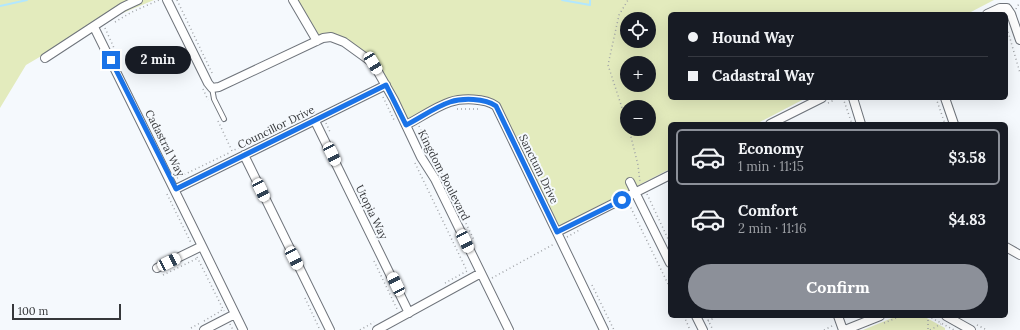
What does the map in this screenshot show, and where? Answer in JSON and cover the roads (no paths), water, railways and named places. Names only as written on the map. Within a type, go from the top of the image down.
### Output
[{"type":"street","points":[[45,58],[124,7],[138,0]]},
{"type":"street","points":[[167,0],[208,83],[216,87]]},
{"type":"street","points":[[293,0],[316,41]]},
{"type":"street","points":[[991,12],[1000,8],[1007,8],[1011,14],[1020,40]]},
{"type":"street","name":"Cadastral Way","points":[[94,27],[176,189],[243,330]]},
{"type":"street","name":"Kingdom Boulevard","points":[[216,87],[316,41],[331,37],[344,42],[373,63],[383,87],[404,128],[435,179],[509,330]]},
{"type":"street","name":"Councillor Drive","points":[[176,189],[383,87]]},
{"type":"street","points":[[776,122],[818,100]]},
{"type":"street","points":[[854,100],[861,122]]},
{"type":"street","points":[[946,100],[953,122]]},
{"type":"street","name":"Sanctum Drive","points":[[404,128],[451,102],[480,105],[488,102],[496,106],[604,330]]},
{"type":"street","name":"Utopia Way","points":[[315,121],[409,312]]},
{"type":"street","points":[[244,155],[330,330]]},
{"type":"street","points":[[557,232],[668,176]]},
{"type":"street","points":[[630,182],[668,257]]},
{"type":"street","points":[[157,268],[202,246]]},
{"type":"street","points":[[1008,248],[1020,255]]},
{"type":"street","points":[[377,330],[481,273]]},
{"type":"street","points":[[204,330],[235,314]]},
{"type":"street","points":[[698,318],[703,330]]},
{"type":"street","points":[[839,318],[844,330],[875,318]]},
{"type":"street","points":[[944,320],[972,330]]},
{"type":"lane","points":[[216,87],[214,99],[224,119]]},
{"type":"waterway","points":[[0,6],[27,0]]},
{"type":"waterway","points":[[562,0],[590,5],[590,0]]}]
